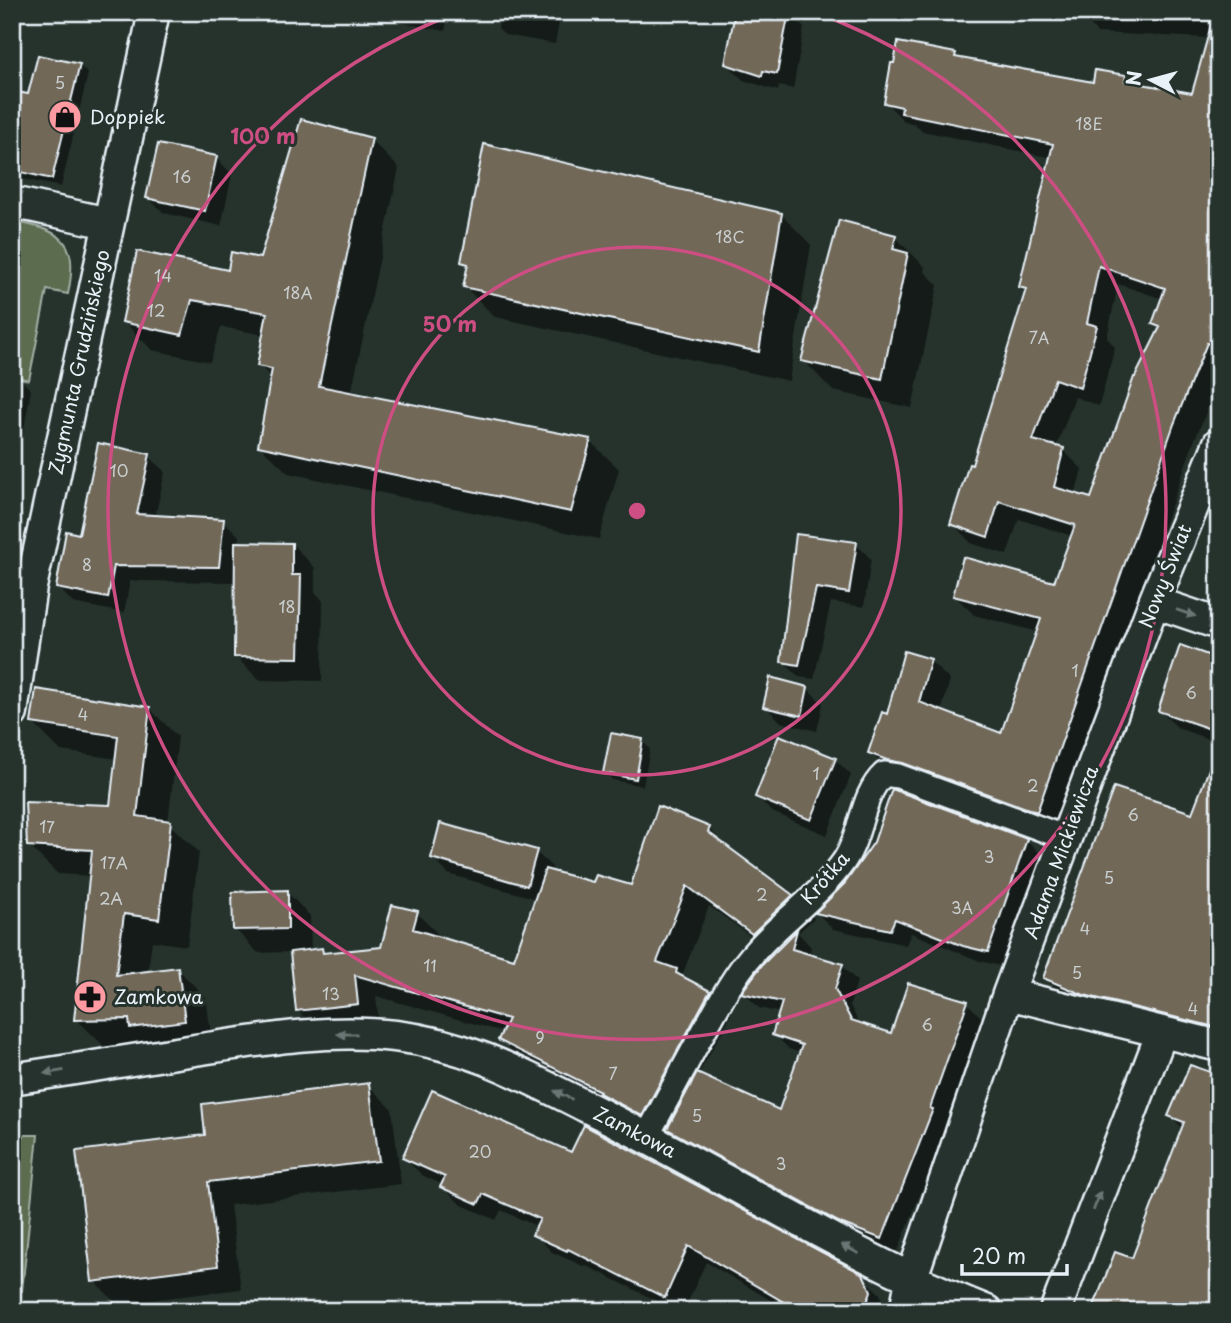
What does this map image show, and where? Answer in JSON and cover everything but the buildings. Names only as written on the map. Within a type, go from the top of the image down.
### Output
[{"type":"street","name":"Zygmunta Grudzińskiego","points":[[12,713],[22,585],[108,223],[153,12]]},
{"type":"street","points":[[12,202],[108,223]]},
{"type":"street","name":"Nowy Świat","points":[[1114,710],[1154,602],[1219,443]]},
{"type":"street","points":[[1154,602],[1219,624]]},
{"type":"street","name":"Adama Mickiewicza","points":[[905,1311],[911,1280],[1008,994],[1114,710]]},
{"type":"street","name":"Krótka","points":[[647,1136],[743,965],[830,879],[846,858],[874,785],[884,774],[898,776],[1066,838]]},
{"type":"street","points":[[1008,994],[1219,1046]]},
{"type":"street","points":[[1055,1311],[1162,1032]]},
{"type":"street","name":"Zamkowa","points":[[12,1079],[261,1040],[320,1034],[395,1036],[438,1044],[487,1058],[647,1136],[911,1280],[987,1311]]},
{"type":"green space","points":[[12,221],[55,234],[69,250],[71,261],[68,294],[47,290],[29,380],[12,376]]},
{"type":"green space","points":[[25,1135],[38,1135],[22,1291],[12,1290],[12,1152],[15,1143]]},
{"type":"place","name":"Doppiek","points":[[65,117]]},
{"type":"place","name":"Zamkowa","points":[[90,997]]}]
